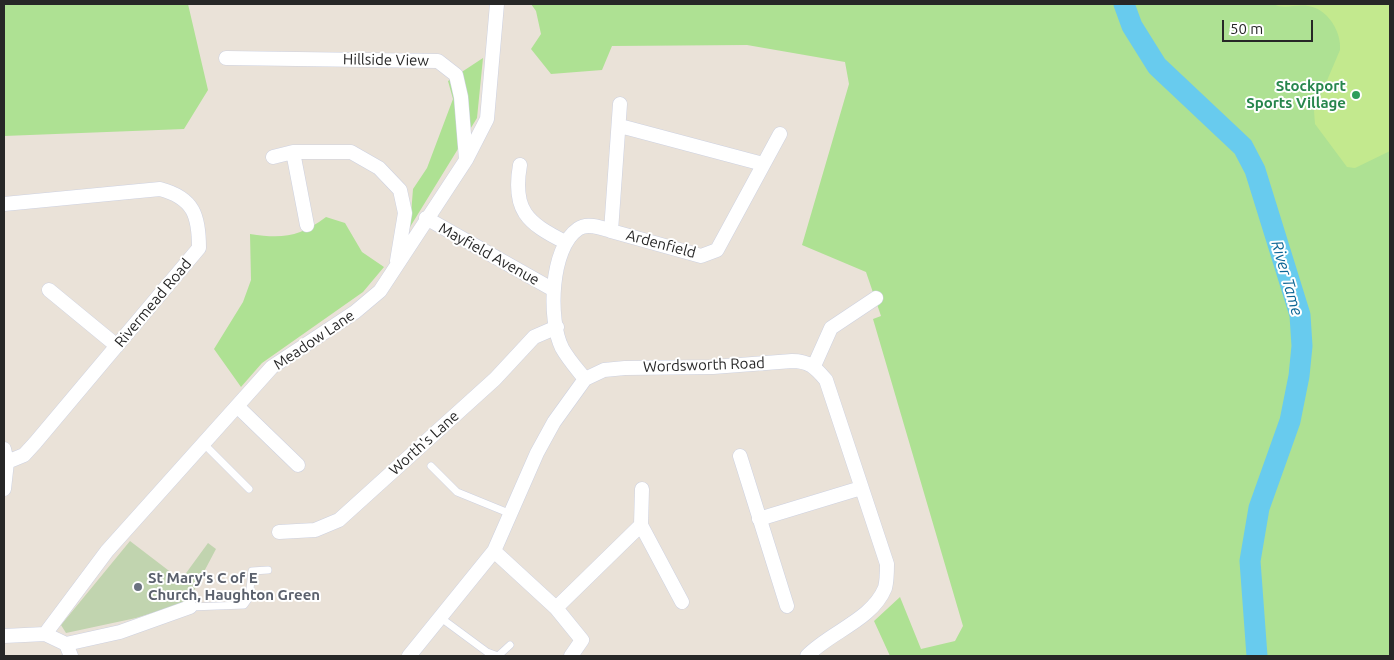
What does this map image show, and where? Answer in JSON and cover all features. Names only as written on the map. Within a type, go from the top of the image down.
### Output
[{"type":"street","name":"Meadow Lane","points":[[45,634],[107,550],[272,367],[355,312],[380,291],[426,218],[466,160],[488,119],[497,4]]},
{"type":"street","name":"Hillside View","points":[[226,58],[438,61],[456,75],[461,97],[466,160]]},
{"type":"street","name":"Ardenfield","points":[[620,104],[620,126],[611,231],[701,256],[717,250],[780,134]]},
{"type":"street","points":[[620,126],[764,164]]},
{"type":"street","points":[[293,152],[307,225]]},
{"type":"street","points":[[272,157],[293,152],[351,152],[379,168],[400,190],[405,212],[398,264]]},
{"type":"street","points":[[520,165],[517,186],[524,212],[539,229],[565,242]]},
{"type":"street","name":"Rivermead Road","points":[[4,204],[160,189],[178,195],[194,210],[199,226],[200,248],[35,444],[24,455],[5,456]]},
{"type":"street","name":"Mayfield Avenue","points":[[426,218],[552,289]]},
{"type":"street","points":[[409,656],[494,551],[512,514],[537,453],[554,422],[585,379],[562,347],[556,327],[552,289],[565,242],[579,228],[590,226],[611,231]]},
{"type":"street","points":[[49,290],[117,346]]},
{"type":"street","points":[[807,656],[816,647],[870,609],[885,587],[887,564],[826,380],[814,366],[831,328],[876,298]]},
{"type":"street","name":"Worth's Lane","points":[[279,532],[315,530],[339,520],[495,379],[534,337],[556,327]]},
{"type":"street","name":"Wordsworth Road","points":[[585,379],[604,370],[624,368],[712,367],[792,361],[804,361],[814,366]]},
{"type":"street","points":[[237,406],[298,465]]},
{"type":"street","points":[[4,489],[5,456]]},
{"type":"street","points":[[740,456],[787,606]]},
{"type":"street","points":[[759,519],[861,488]]},
{"type":"street","points":[[642,489],[641,525],[682,602]]},
{"type":"street","points":[[556,608],[641,525]]},
{"type":"street","points":[[494,551],[556,608],[582,640],[571,656]]},
{"type":"street","points":[[4,636],[45,634],[68,650],[190,607]]},
{"type":"lane","points":[[203,442],[249,489]]},
{"type":"lane","points":[[431,466],[457,492],[512,514]]},
{"type":"lane","points":[[190,607],[244,605],[249,598],[252,571],[268,570]]},
{"type":"lane","points":[[440,618],[487,652],[498,656],[510,645]]},
{"type":"green space","points":[[4,4],[188,4],[208,90],[184,129],[4,136]]},
{"type":"green space","points":[[531,4],[1322,4],[1390,94],[1390,656],[890,656],[874,621],[900,597],[921,649],[955,641],[963,626],[873,319],[881,316],[866,272],[802,245],[849,84],[845,62],[747,45],[612,46],[602,70],[551,74],[531,49],[541,34],[536,11]]},
{"type":"green space","name":"Stockport Sports Village","points":[[1273,4],[1390,4],[1390,151],[1355,168],[1347,167],[1315,124],[1314,111],[1340,50],[1339,36],[1336,29],[1327,16],[1315,8],[1308,6],[1281,7]]},
{"type":"green space","points":[[483,58],[477,118],[410,227],[413,189],[427,168],[453,99],[448,81]]},
{"type":"green space","points":[[326,217],[345,223],[362,252],[384,267],[363,292],[262,363],[241,387],[214,349],[243,302],[251,280],[250,234],[290,235],[307,229]]},
{"type":"green space","points":[[130,541],[181,580],[208,543],[216,549],[188,602],[136,618],[66,633],[61,625]]},
{"type":"waterway","name":"River Tame","points":[[1124,4],[1132,26],[1157,66],[1243,147],[1255,170],[1300,315],[1302,346],[1299,376],[1290,421],[1259,508],[1250,561],[1257,656]]},
{"type":"place","name":"Stockport Sports Village","points":[[1356,95]]},
{"type":"place","name":"St Mary's C of E Church, Haughton Green","points":[[138,587]]}]
